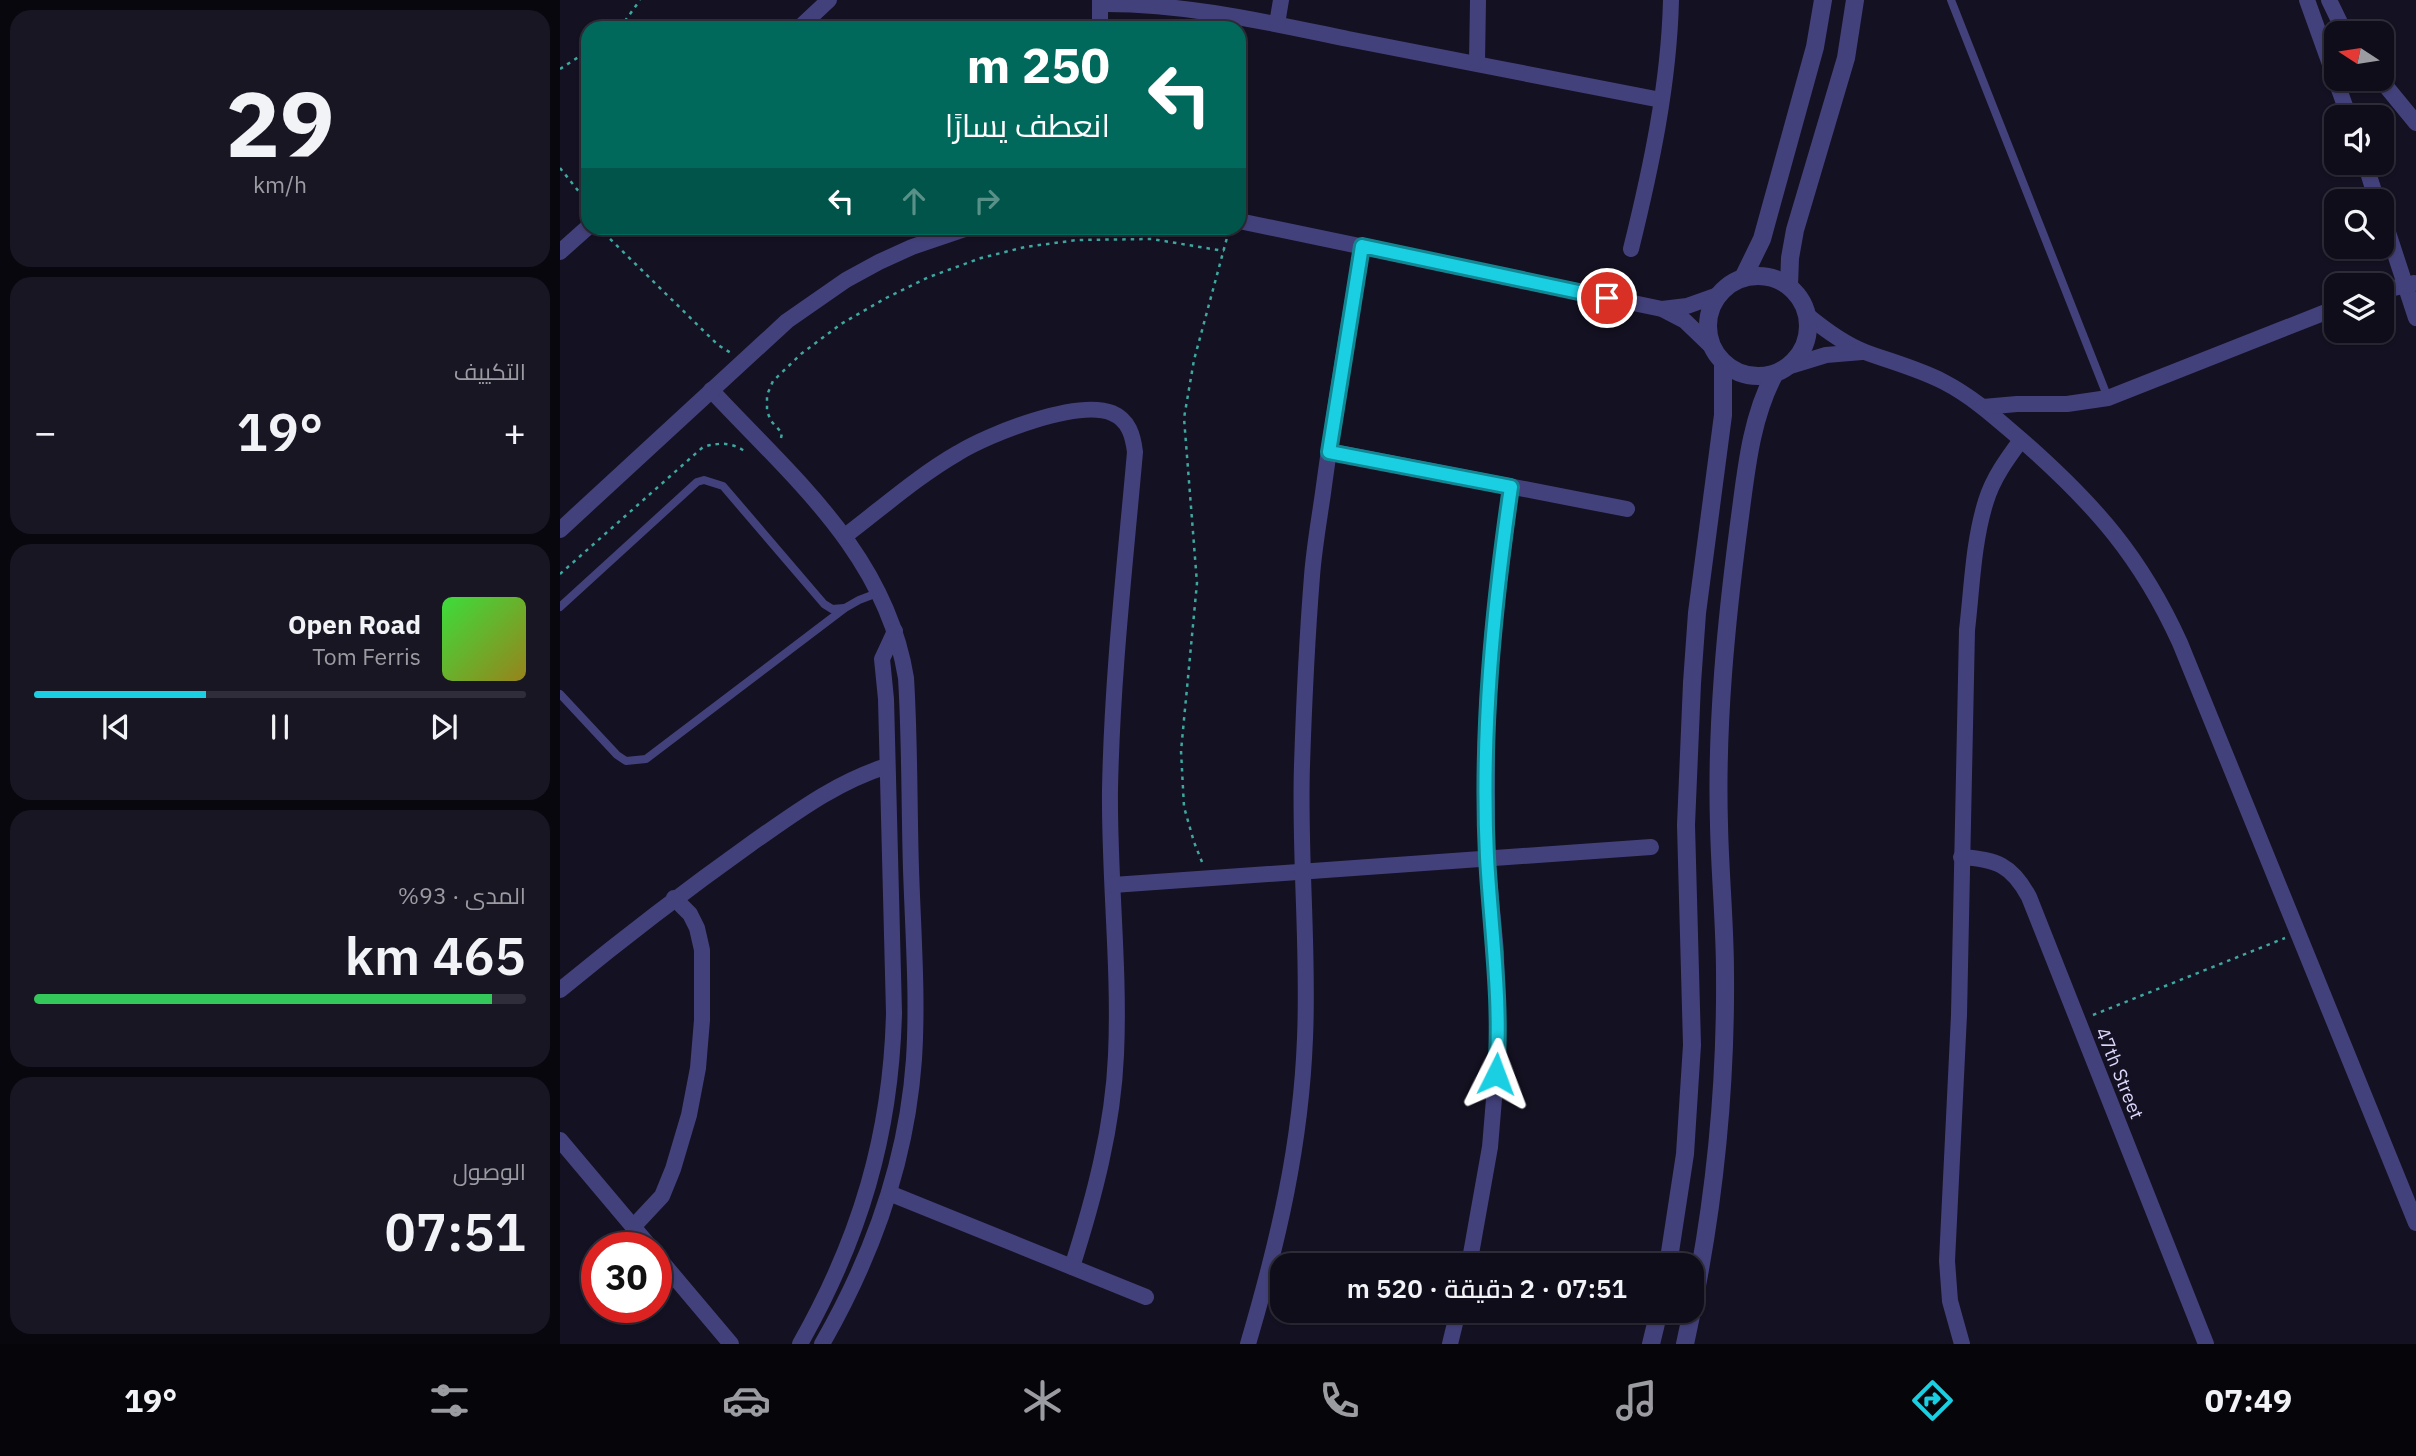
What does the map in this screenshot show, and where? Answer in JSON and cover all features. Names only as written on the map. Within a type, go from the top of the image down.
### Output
[{"type":"street","points":[[806,21],[829,0]]},
{"type":"street","points":[[1278,24],[1282,0]]},
{"type":"street","points":[[1477,62],[1478,0]]},
{"type":"street","points":[[1631,249],[1655,146],[1670,37],[1671,0]]},
{"type":"street","points":[[1743,278],[1762,239],[1815,47],[1823,0]]},
{"type":"street","points":[[1789,286],[1795,230],[1846,58],[1855,0]]},
{"type":"street","points":[[2307,0],[2346,105]]},
{"type":"street","points":[[2329,0],[2339,21]]},
{"type":"street","points":[[1100,21],[1100,2],[1171,7],[1278,24],[1661,100]]},
{"type":"street","points":[[2390,91],[2416,123]]},
{"type":"street","points":[[1246,222],[1662,309],[1685,321],[1711,346],[1723,363],[1746,376],[1782,370],[1826,355],[1864,352]]},
{"type":"street","points":[[560,252],[581,232]]},
{"type":"street","points":[[560,530],[787,321],[846,280],[912,247],[947,235]]},
{"type":"street","points":[[2394,243],[2411,284],[2416,317]]},
{"type":"street","points":[[1248,1344],[1287,1197],[1299,1120],[1306,978],[1302,766],[1312,575],[1362,246]]},
{"type":"street","points":[[1703,1253],[1710,1214],[1722,1104],[1725,973],[1719,796],[1728,615],[1752,437],[1760,405],[1782,370],[1804,348],[1809,326],[1800,298],[1789,286],[1766,276],[1743,278],[1718,295],[1709,314],[1711,346]]},
{"type":"street","points":[[1662,309],[1687,306],[1718,295]]},
{"type":"street","points":[[1983,407],[2075,404],[2108,398],[2324,312]]},
{"type":"street","points":[[1807,315],[1834,336],[1864,352],[1927,373],[1983,407],[2078,491],[2129,553],[2170,621],[2416,1223]]},
{"type":"street","points":[[1670,1253],[1685,1154],[1692,1059],[1692,972],[1686,825],[1692,683],[1704,552],[1723,415],[1723,363]]},
{"type":"street","points":[[711,390],[845,536],[880,592],[902,656],[907,699],[916,1016],[909,1105],[889,1193],[857,1278],[822,1344]]},
{"type":"street","points":[[845,536],[948,459],[996,434],[1048,417],[1080,412],[1111,413],[1124,421],[1132,435],[1135,452],[1112,713],[1110,794],[1117,997],[1116,1057],[1107,1129],[1093,1203],[1072,1267]]},
{"type":"street","points":[[1962,1344],[1950,1301],[1947,1261],[1959,1015],[1967,630],[1973,571],[1986,501],[1996,478],[2021,440]]},
{"type":"street","points":[[1329,452],[1627,509]]},
{"type":"street","points":[[1471,1253],[1490,1147],[1498,1051],[1496,952],[1487,857],[1487,710],[1493,629],[1511,487]]},
{"type":"street","points":[[800,1344],[820,1308],[850,1242],[871,1179],[886,1113],[894,1013],[886,699],[882,659],[895,631]]},
{"type":"street","points":[[560,990],[674,898],[824,793],[864,773],[887,766]]},
{"type":"street","points":[[1113,885],[1651,847]]},
{"type":"street","name":"47th Street","points":[[1961,857],[1995,861],[2015,875],[2023,885],[2206,1344]]},
{"type":"street","points":[[634,1227],[662,1196],[673,1169],[689,1115],[698,1068],[702,1020],[702,950],[697,928],[690,914],[674,898]]},
{"type":"street","points":[[560,1140],[638,1232]]},
{"type":"street","points":[[889,1193],[1146,1297]]},
{"type":"street","points":[[672,1274],[731,1344]]},
{"type":"street","points":[[1450,1344],[1455,1323]]},
{"type":"street","points":[[1651,1344],[1656,1323]]},
{"type":"street","points":[[1685,1344],[1689,1323]]},
{"type":"lane","points":[[1951,0],[2108,398]]},
{"type":"lane","points":[[560,607],[697,482],[705,480],[723,485],[824,604],[832,609],[845,608]]},
{"type":"lane","points":[[560,694],[617,755],[626,761],[646,759],[845,608],[880,592]]},
{"type":"path","points":[[625,21],[640,0]]},
{"type":"path","points":[[560,69],[581,56]]},
{"type":"path","points":[[560,168],[581,194]]},
{"type":"path","points":[[604,235],[718,345],[743,360]]},
{"type":"path","points":[[1209,877],[1194,842],[1184,807],[1181,751],[1197,583],[1184,418],[1194,360],[1228,235]]},
{"type":"path","points":[[560,574],[703,447],[715,443],[729,443],[761,459],[780,441],[782,433],[771,421],[767,411],[767,395],[773,381],[801,354],[841,324],[929,277],[981,258],[1025,247],[1077,240],[1152,239],[1224,251]]},
{"type":"path","points":[[2077,1021],[2297,933]]},
{"type":"route","points":[[1496,1074],[1496,952],[1487,857],[1487,710],[1493,629],[1511,487],[1329,452],[1362,246],[1607,298]]}]
